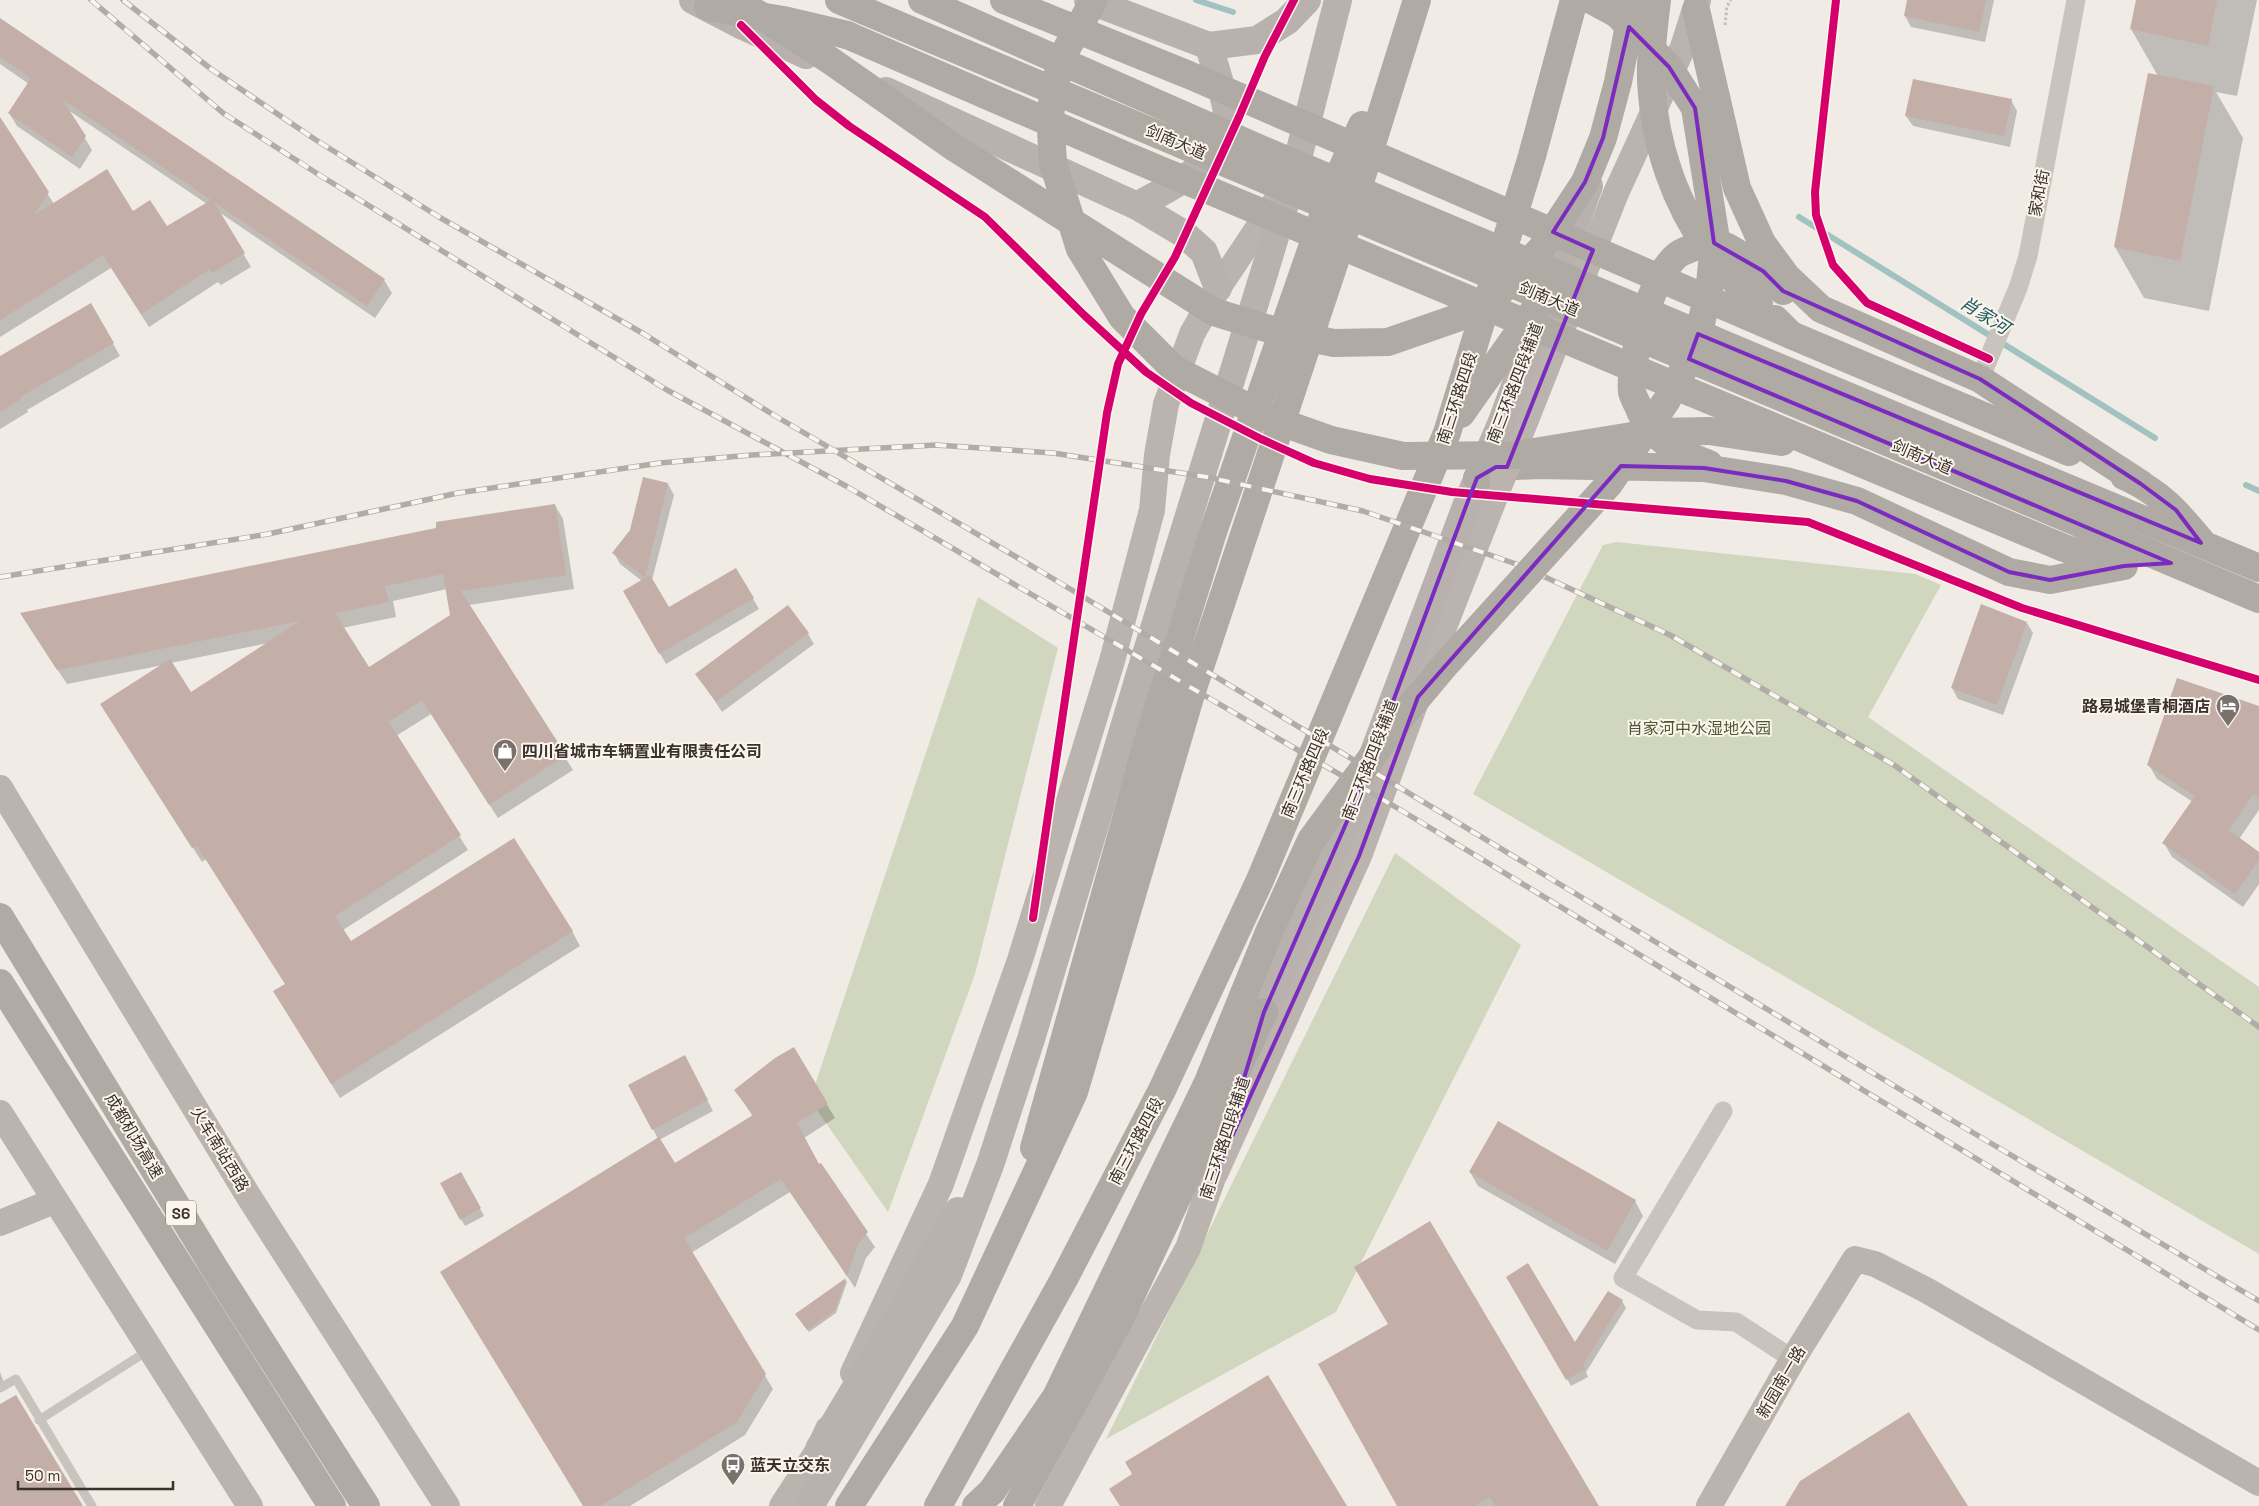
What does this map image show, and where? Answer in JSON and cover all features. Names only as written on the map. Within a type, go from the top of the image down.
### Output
[{"type":"highway","points":[[736,0],[831,61],[955,148],[1214,312],[1279,332],[1334,343],[1388,342],[1457,318],[1502,290],[1541,250],[1585,182],[1603,138],[1618,82],[1634,0]]},
{"type":"highway","name":"剑南大道","points":[[839,0],[1707,352],[2202,543],[2259,568]]},
{"type":"highway","name":"剑南大道","points":[[922,0],[1263,150],[2171,563],[2259,599]]},
{"type":"highway","points":[[1004,0],[1198,78],[1791,335],[1943,398],[2141,484]]},
{"type":"highway","points":[[1094,0],[1067,48],[1058,72],[1050,114],[1053,163],[1080,249],[1122,317],[1174,369],[1269,418],[1331,440],[1402,456],[1516,455],[1656,432],[1709,431],[1772,440],[1846,458]]},
{"type":"highway","name":"南三环路四段","points":[[938,1506],[1064,1279],[1162,1090],[1260,880],[1447,433],[1532,156],[1574,0]]},
{"type":"highway","points":[[984,1499],[1056,1397],[1208,1082],[1269,932],[1311,840],[1416,699],[1610,484],[1667,400],[1696,346],[1710,284],[1715,233],[1695,108],[1669,67],[1617,14],[1591,0]]},
{"type":"highway","points":[[1659,0],[1653,32],[1651,80],[1659,142],[1678,200],[1692,226],[1714,259],[1791,335]]},
{"type":"highway","points":[[700,4],[783,20],[847,36],[1128,156],[2064,548],[2118,566],[2171,563]]},
{"type":"highway","points":[[1697,5],[1737,188],[1762,243],[1787,277],[1821,309]]},
{"type":"highway","points":[[849,1506],[966,1326],[1074,1092],[1191,694],[1340,246],[1415,7]]},
{"type":"highway","points":[[1735,473],[1692,458],[1658,439],[1641,414],[1632,392],[1636,352],[1650,302],[1663,272],[1679,254],[1711,242],[1726,247],[1755,266],[1783,291],[1980,379],[2141,484],[2176,510],[2202,543]]},
{"type":"highway","points":[[1447,433],[1552,285]]},
{"type":"highway","points":[[1490,479],[1496,467],[1538,465],[1704,468],[1786,481],[1857,500],[2010,572],[2050,580],[2124,566]]},
{"type":"highway","name":"成都机场高速","points":[[0,916],[215,1269],[366,1506]]},
{"type":"highway","name":"成都机场高速","points":[[0,983],[332,1506]]},
{"type":"highway","points":[[1017,1506],[1121,1317],[1264,1012]]},
{"type":"main road","points":[[1088,0],[1209,46],[1257,40],[1287,21],[1307,0]]},
{"type":"main road","points":[[810,1506],[948,1275],[990,1164],[1031,1039],[1140,674],[1294,174],[1338,0]]},
{"type":"main road","name":"南三环路四段辅道","points":[[1048,1506],[1188,1248],[1215,1174],[1264,1012],[1355,803],[1490,479],[1501,424],[1659,0]]},
{"type":"main road","points":[[700,4],[741,25],[1137,206],[1184,234],[1204,252],[1218,288]]},
{"type":"main road","points":[[1215,1174],[1359,856],[1435,650],[1490,479],[1512,455],[1616,193],[1683,47],[1697,5]]},
{"type":"main road","points":[[1137,206],[1200,169],[1222,139],[1227,116],[1209,46]]},
{"type":"main road","points":[[819,1449],[941,1184],[1020,960],[1112,661],[1152,510],[1157,455],[1166,404],[1192,334],[1218,288],[1294,174]]},
{"type":"main road","name":"火车南站西路","points":[[0,788],[249,1197],[447,1506]]},
{"type":"main road","points":[[782,1506],[897,1320],[959,1208],[1031,1039]]},
{"type":"main road","points":[[0,1113],[250,1506]]},
{"type":"main road","points":[[0,1223],[54,1200]]},
{"type":"main road","name":"新园南一路","points":[[1709,1506],[1793,1359],[1855,1259],[1875,1264],[1926,1290],[2259,1483]]},
{"type":"street","name":"家和街","points":[[1980,379],[2018,288],[2028,256],[2076,0]]},
{"type":"street","points":[[1723,1111],[1623,1278],[1697,1320],[1736,1322],[1793,1359]]},
{"type":"lane","points":[[39,1420],[150,1350]]},
{"type":"lane","points":[[0,1388],[16,1380],[92,1506]]},
{"type":"path","points":[[1724,34],[1727,6],[1732,0]]},
{"type":"highlighted area","points":[[1629,27],[1669,67],[1695,108],[1714,243],[1763,271],[1783,291],[1980,379],[2141,484],[2176,510],[2201,543],[1698,334],[1689,359],[2171,563],[2124,566],[2050,580],[2009,572],[1857,501],[1786,481],[1704,468],[1621,466],[1418,697],[1359,856],[1215,1174],[1264,1012],[1355,803],[1477,478],[1496,467],[1507,467],[1593,250],[1553,232],[1585,182],[1603,138]]},
{"type":"green space","name":"肖家河中水湿地公园","points":[[1617,542],[1915,574],[1941,585],[1868,717],[2259,987],[2259,1254],[1473,794],[1603,545]]},
{"type":"green space","points":[[978,597],[1058,648],[975,974],[888,1212],[810,1100]]},
{"type":"green space","points":[[1395,853],[1521,945],[1336,1312],[1106,1439]]},
{"type":"building","points":[[1907,0],[1986,0],[1979,32],[1904,16]]},
{"type":"building","points":[[2136,0],[2217,0],[2208,46],[2130,29]]},
{"type":"building","points":[[0,18],[385,279],[367,306],[214,202],[245,253],[212,273],[210,269],[141,314],[103,255],[0,320],[0,117],[49,192],[33,216],[107,169],[133,211],[150,200],[167,226],[211,200],[62,99],[86,136],[72,157],[8,113],[31,78],[0,57]]},
{"type":"building","points":[[2148,73],[2214,86],[2180,261],[2114,247]]},
{"type":"building","points":[[1913,79],[2012,99],[2004,136],[1905,116]]},
{"type":"building","points":[[91,303],[114,343],[20,397],[21,399],[0,412],[0,356]]},
{"type":"building","points":[[643,477],[668,483],[645,577],[612,553],[630,530]]},
{"type":"building","points":[[555,504],[566,575],[461,591],[566,755],[489,805],[422,700],[389,722],[461,835],[335,916],[351,941],[514,838],[573,931],[331,1084],[273,991],[285,984],[197,846],[192,848],[100,704],[170,659],[191,692],[300,621],[57,670],[20,613],[436,528],[436,522]],"holes":[[[443,574],[450,615],[369,667],[335,613],[389,602],[385,586]]]},
{"type":"building","points":[[736,568],[754,598],[659,654],[623,591],[650,575],[669,607]]},
{"type":"building","points":[[1981,604],[2027,622],[1997,705],[1951,688]]},
{"type":"building","points":[[788,605],[809,633],[716,702],[695,674]]},
{"type":"building","points":[[2177,678],[2259,706],[2259,797],[2253,794],[2229,830],[2259,852],[2259,860],[2235,894],[2162,843],[2195,796],[2147,765]]},
{"type":"building","points":[[794,1047],[828,1104],[797,1123],[819,1164],[821,1163],[868,1232],[858,1244],[847,1276],[781,1179],[684,1238],[766,1374],[737,1422],[600,1506],[583,1506],[440,1272],[659,1137],[675,1163],[753,1115],[734,1090],[775,1058]]},
{"type":"building","points":[[685,1055],[708,1100],[652,1130],[628,1085]]},
{"type":"building","points":[[1498,1121],[1636,1200],[1607,1251],[1469,1172]]},
{"type":"building","points":[[461,1172],[481,1208],[460,1220],[440,1183]]},
{"type":"building","points":[[1430,1221],[1599,1506],[1495,1506],[1490,1497],[1474,1506],[1397,1506],[1318,1364],[1388,1324],[1354,1267]]},
{"type":"building","points":[[1528,1263],[1575,1342],[1608,1291],[1623,1300],[1583,1365],[1585,1369],[1566,1380],[1506,1277]]},
{"type":"building","points":[[846,1278],[835,1310],[807,1330],[795,1314]]},
{"type":"building","points":[[1268,1375],[1347,1506],[1120,1506],[1109,1489],[1132,1474],[1125,1462]]},
{"type":"building","points":[[16,1395],[83,1506],[0,1506],[0,1404]]},
{"type":"building","points":[[1909,1412],[1968,1506],[1785,1506],[1800,1481]]},
{"type":"waterway","name":"肖家河","points":[[1196,0],[1233,12]]},
{"type":"waterway","name":"肖家河","points":[[1799,217],[2155,438]]},
{"type":"waterway","name":"肖家河","points":[[2246,485],[2259,491]]},
{"type":"railway","points":[[91,0],[223,113],[321,176],[667,390],[846,486],[1404,812],[2259,1330]]},
{"type":"railway","points":[[123,0],[211,69],[316,140],[439,217],[644,334],[777,417],[1042,572],[1926,1105],[2259,1301]]},
{"type":"railway","points":[[0,577],[268,534],[458,493],[660,463],[752,455],[936,445],[1053,453],[1207,477],[1363,511],[1519,565],[1670,635],[1894,765],[2259,1027]]},
{"type":"cycle path","points":[[1033,918],[1107,413],[1118,364],[1141,314],[1175,257],[1265,56],[1294,0]]},
{"type":"cycle path","points":[[1836,0],[1815,192],[1816,215],[1833,265],[1867,303],[1989,359]]},
{"type":"cycle path","points":[[741,25],[816,100],[849,126],[985,217],[1084,315],[1146,372],[1191,403],[1261,439],[1314,463],[1370,479],[1452,492],[1808,522],[2022,608],[2259,680]]},
{"type":"place","name":"路易城堡青桐酒店","points":[[2228,727]]},
{"type":"place","name":"四川省城市车辆置业有限责任公司","points":[[505,772]]},
{"type":"place","name":"蓝天立交东","points":[[733,1486]]}]
